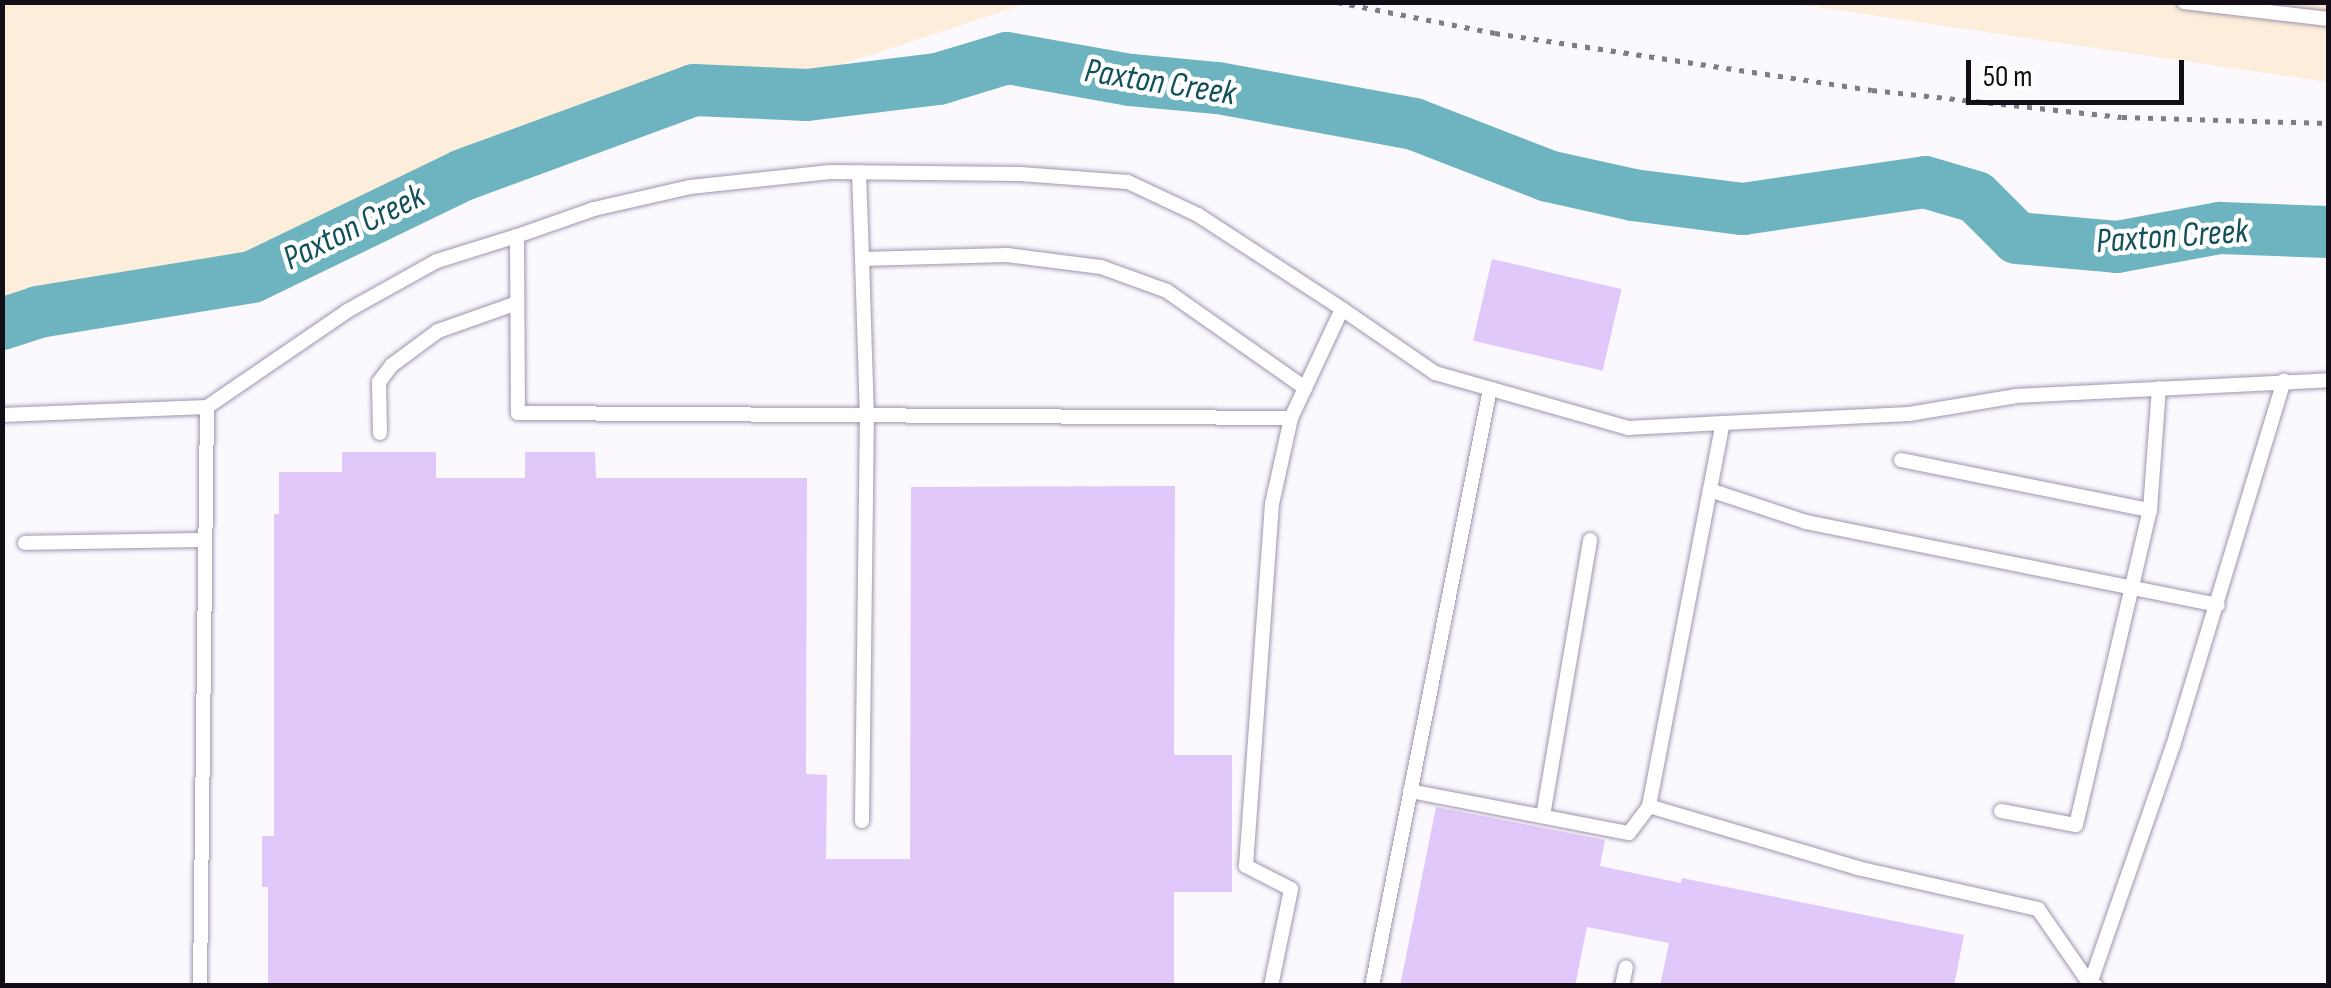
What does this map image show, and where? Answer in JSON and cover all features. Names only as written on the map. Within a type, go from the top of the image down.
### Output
[{"type":"lane","points":[[2184,2],[2328,19]]},
{"type":"lane","points":[[859,172],[868,418],[862,821]]},
{"type":"lane","points":[[2,415],[207,407],[346,310],[437,260],[594,208],[690,187],[859,172],[1020,174],[1128,182],[1198,215],[1434,373],[1628,428],[1909,414],[2000,397],[2328,380]]},
{"type":"lane","points":[[517,236],[518,414],[1291,418]]},
{"type":"lane","points":[[862,259],[1007,255],[1101,266],[1167,292],[1306,388]]},
{"type":"lane","points":[[380,433],[379,382],[392,365],[438,331],[517,303]]},
{"type":"lane","points":[[1271,986],[1291,888],[1246,866],[1272,504],[1291,418],[1342,310]]},
{"type":"lane","points":[[2093,985],[2218,605],[2284,381]]},
{"type":"lane","points":[[1372,986],[1490,388]]},
{"type":"lane","points":[[2001,811],[2076,824],[2150,510],[2159,388]]},
{"type":"lane","points":[[200,986],[207,407]]},
{"type":"lane","points":[[1410,791],[1629,832],[1649,806],[1723,423]]},
{"type":"lane","points":[[1902,460],[2150,510]]},
{"type":"lane","points":[[1710,490],[1806,522],[2218,605]]},
{"type":"lane","points":[[25,543],[206,540]]},
{"type":"lane","points":[[1544,816],[1590,540]]},
{"type":"lane","points":[[1649,806],[1858,868],[2038,908],[2093,985]]},
{"type":"lane","points":[[1622,986],[1626,967]]},
{"type":"path","points":[[1337,2],[1495,34],[1872,90],[2122,117],[2328,122]]},
{"type":"shaded area","points":[[3,2],[1028,2],[1028,3],[3,340]]},
{"type":"shaded area","points":[[1788,3],[2328,3],[2328,82]]},
{"type":"building","points":[[1492,259],[1622,289],[1603,371],[1473,341]]},
{"type":"building","points":[[342,452],[436,452],[436,478],[525,478],[525,452],[595,452],[596,478],[807,478],[806,774],[827,775],[826,859],[910,859],[911,487],[1175,486],[1174,755],[1232,755],[1232,892],[1174,892],[1174,986],[268,986],[268,887],[262,887],[262,836],[274,836],[274,514],[279,514],[279,472],[342,472]]},
{"type":"building","points":[[1436,807],[1605,840],[1600,866],[1681,883],[1682,878],[1964,935],[1954,986],[1660,986],[1669,943],[1587,927],[1575,986],[1400,986]]},
{"type":"waterway","name":"Paxton Creek","points":[[2,324],[38,312],[252,277],[463,175],[694,90],[807,95],[938,79],[1007,58],[1131,80],[1218,88],[1414,124],[1548,176],[1633,195],[1743,209],[1925,182],[1976,197],[2017,238],[2117,247],[2220,228],[2328,232]]}]
